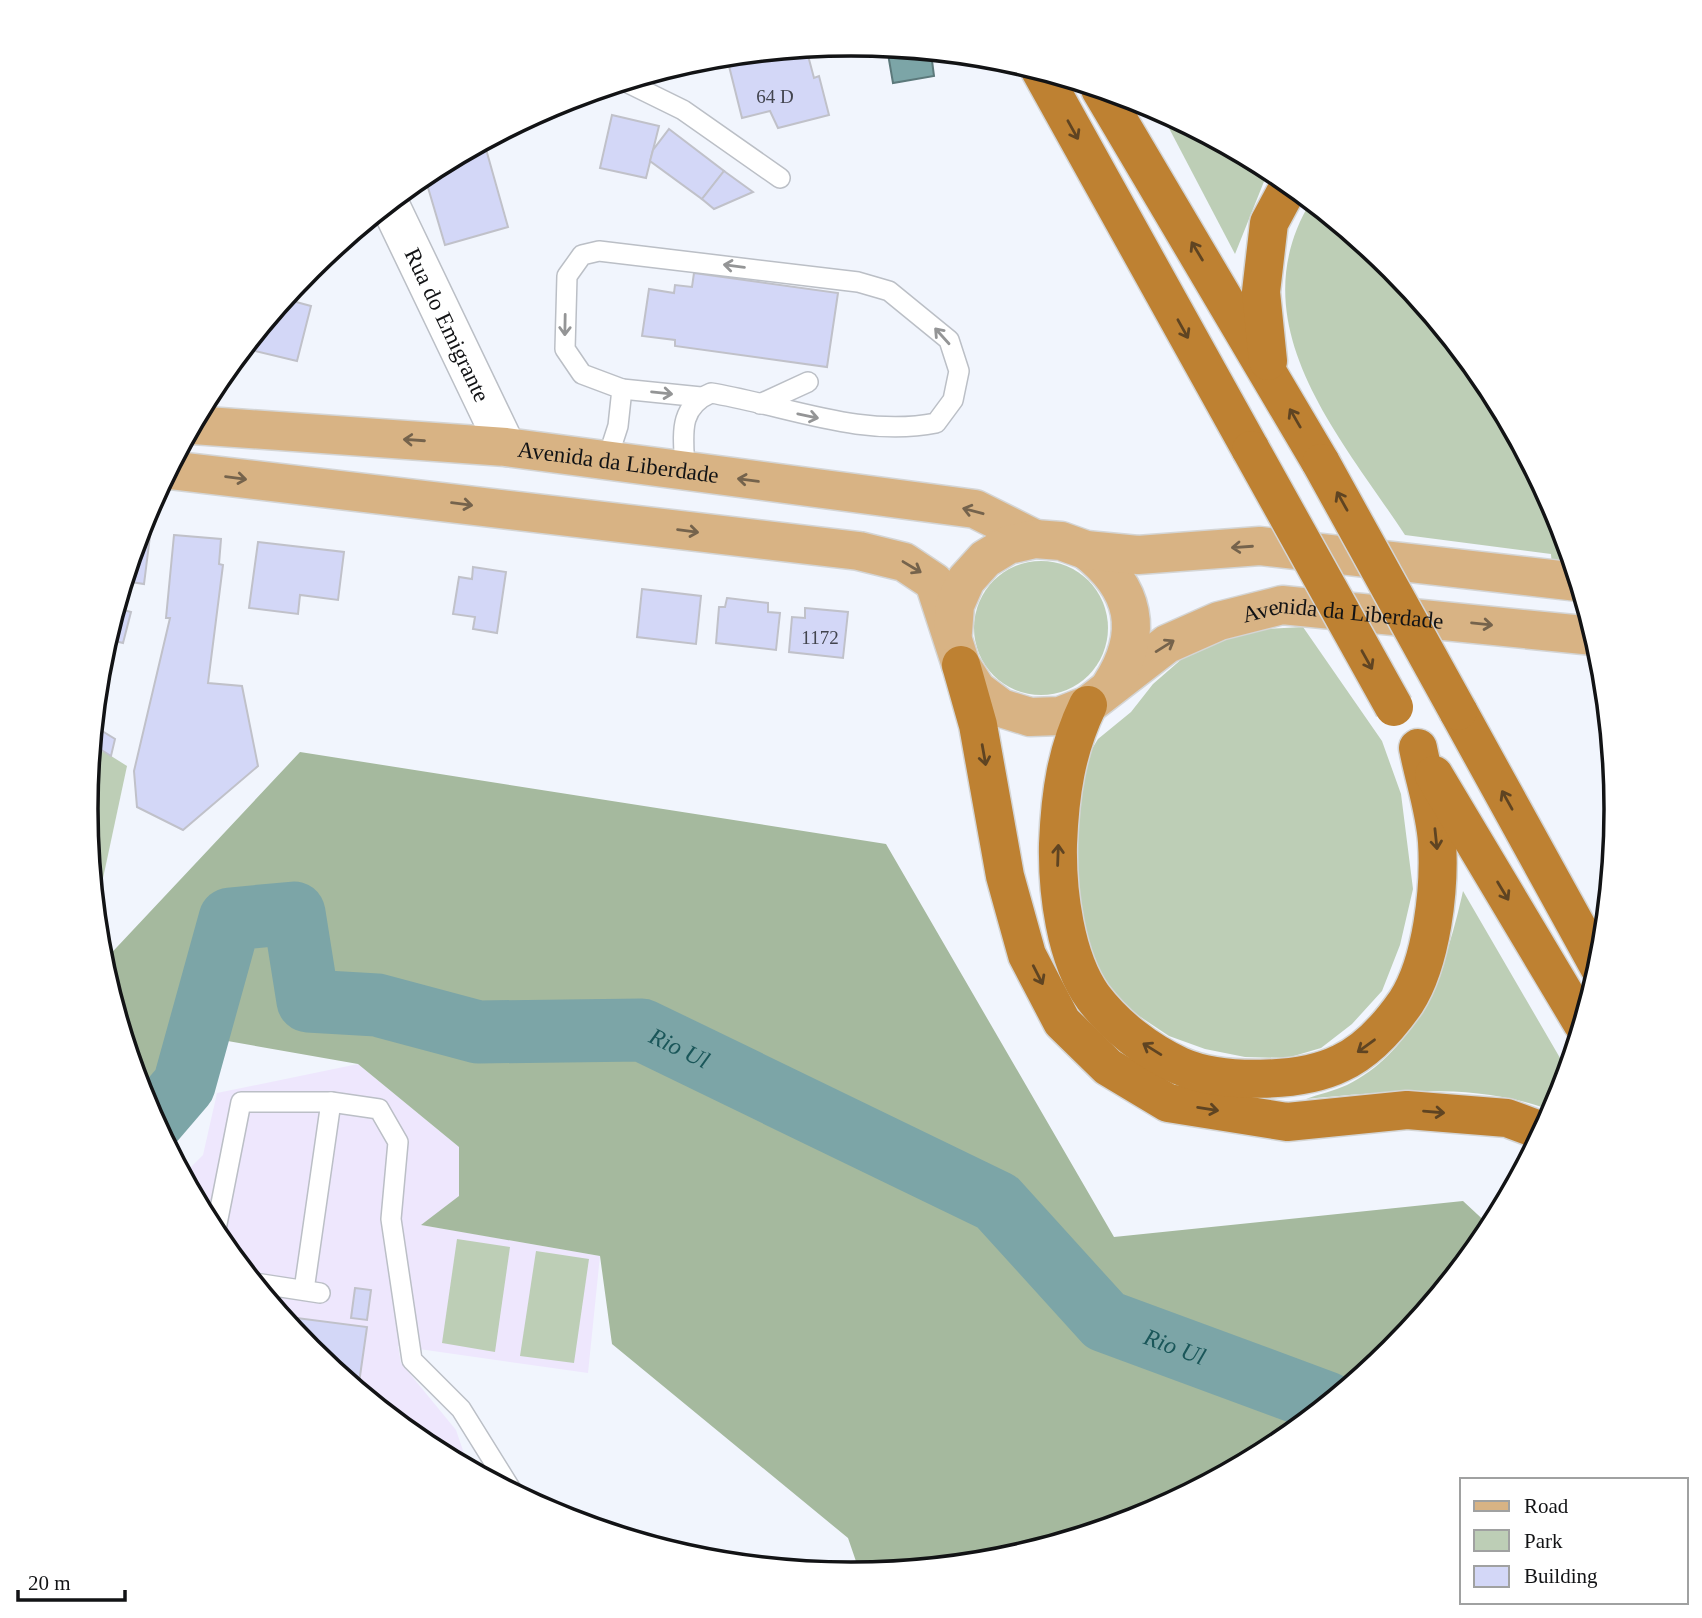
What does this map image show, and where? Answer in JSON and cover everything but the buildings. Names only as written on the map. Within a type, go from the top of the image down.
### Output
[{"type":"highway","points":[[1046,82],[1394,707],[1576,1012]]},
{"type":"highway","points":[[1107,101],[1321,463],[1591,952]]},
{"type":"highway","points":[[1269,373],[1261,292],[1269,223],[1284,194]]},
{"type":"highway","points":[[957,649],[978,725],[1005,876],[1027,955],[1062,1022],[1108,1067],[1168,1103],[1287,1122],[1407,1110],[1507,1118],[1533,1128]]},
{"type":"highway","points":[[1099,696],[1071,741],[1060,807],[1057,875],[1069,943],[1093,996],[1129,1035],[1181,1067],[1237,1079],[1293,1076],[1341,1064],[1374,1040],[1407,1000],[1424,957],[1436,900],[1437,840],[1418,748]]},
{"type":"main road","name":"Avenida da Liberdade","points":[[203,426],[506,447],[975,509],[1035,539]]},
{"type":"main road","name":"Avenida da Liberdade","points":[[179,471],[859,551],[904,562],[934,582],[957,649],[977,690],[1001,708],[1030,717],[1060,716],[1099,696],[1167,644],[1219,621],[1282,605],[1583,635]]},
{"type":"main road","name":"Avenida da Liberdade","points":[[957,649],[955,605],[966,580],[985,559],[1008,545],[1035,539],[1061,541],[1086,550],[1138,555],[1260,546],[1568,581]]},
{"type":"main road","name":"Avenida da Liberdade","points":[[1086,550],[1107,566],[1122,587],[1131,612],[1132,639],[1125,664],[1099,696]]},
{"type":"street","name":"Rua do Emigrante","points":[[393,212],[506,447]]},
{"type":"lane","points":[[637,88],[682,110],[780,178]]},
{"type":"lane","points":[[685,471],[686,415],[695,400],[711,393],[824,419],[911,428],[936,423],[953,400],[959,372],[948,340],[889,291],[858,282],[599,251],[582,256],[567,276],[565,349],[582,374],[622,389],[701,397]]},
{"type":"lane","points":[[760,404],[808,382]]},
{"type":"lane","points":[[607,460],[618,426],[622,389]]},
{"type":"lane","points":[[218,1216],[241,1102],[331,1102],[379,1109],[398,1142],[391,1219],[412,1360],[461,1409],[503,1476]]},
{"type":"lane","points":[[269,1285],[312,1292],[331,1102]]},
{"type":"shaded area","points":[[358,1064],[459,1147],[460,1196],[422,1225],[600,1256],[588,1373],[398,1346],[401,1363],[456,1430],[465,1455],[393,1406],[355,1375],[285,1305],[225,1227],[199,1185],[190,1168],[203,1155],[217,1093]]},
{"type":"green space","points":[[1168,127],[1228,157],[1265,180],[1235,254]]},
{"type":"green space","points":[[1307,210],[1347,243],[1417,313],[1477,391],[1503,433],[1547,521],[1565,570],[1552,568],[1551,554],[1405,535],[1327,418],[1306,376],[1291,334],[1285,291],[1291,246]]},
{"type":"green space","points":[[1041,561],[1067,566],[1088,581],[1103,602],[1108,628],[1103,654],[1088,675],[1067,690],[1041,695],[1015,690],[994,675],[979,654],[974,628],[979,602],[994,581],[1015,566]]},
{"type":"green space","points":[[1303,627],[1382,741],[1401,794],[1413,889],[1400,945],[1382,991],[1352,1024],[1321,1048],[1287,1058],[1245,1057],[1205,1049],[1169,1036],[1136,1014],[1106,985],[1086,939],[1076,892],[1074,834],[1084,762],[1098,739],[1131,712],[1153,684],[1184,657],[1248,630]]},
{"type":"green space","points":[[101,750],[127,766],[102,883],[98,809]]},
{"type":"green space","points":[[300,752],[886,844],[1114,1237],[1463,1201],[1482,1219],[1448,1267],[1383,1341],[1309,1406],[1227,1461],[1139,1505],[1046,1536],[949,1556],[856,1562],[848,1538],[612,1344],[600,1256],[421,1225],[459,1196],[459,1147],[358,1064],[171,1031],[158,1104],[138,1051],[111,953]]},
{"type":"green space","points":[[1463,891],[1561,1059],[1542,1108],[1493,1095],[1462,1092],[1399,1092],[1306,1099],[1347,1085],[1394,1050],[1412,1027],[1439,975]]},
{"type":"green space","points":[[457,1239],[510,1247],[495,1352],[442,1343]]},
{"type":"green space","points":[[536,1251],[589,1259],[574,1363],[520,1356]]},
{"type":"water","points":[[889,58],[932,61],[934,76],[893,83]]},
{"type":"waterway","name":"Rio Ul","points":[[162,1111],[184,1085],[230,919],[294,913],[308,1001],[377,1005],[478,1032],[642,1030],[997,1202],[1105,1321],[1317,1399]]}]
